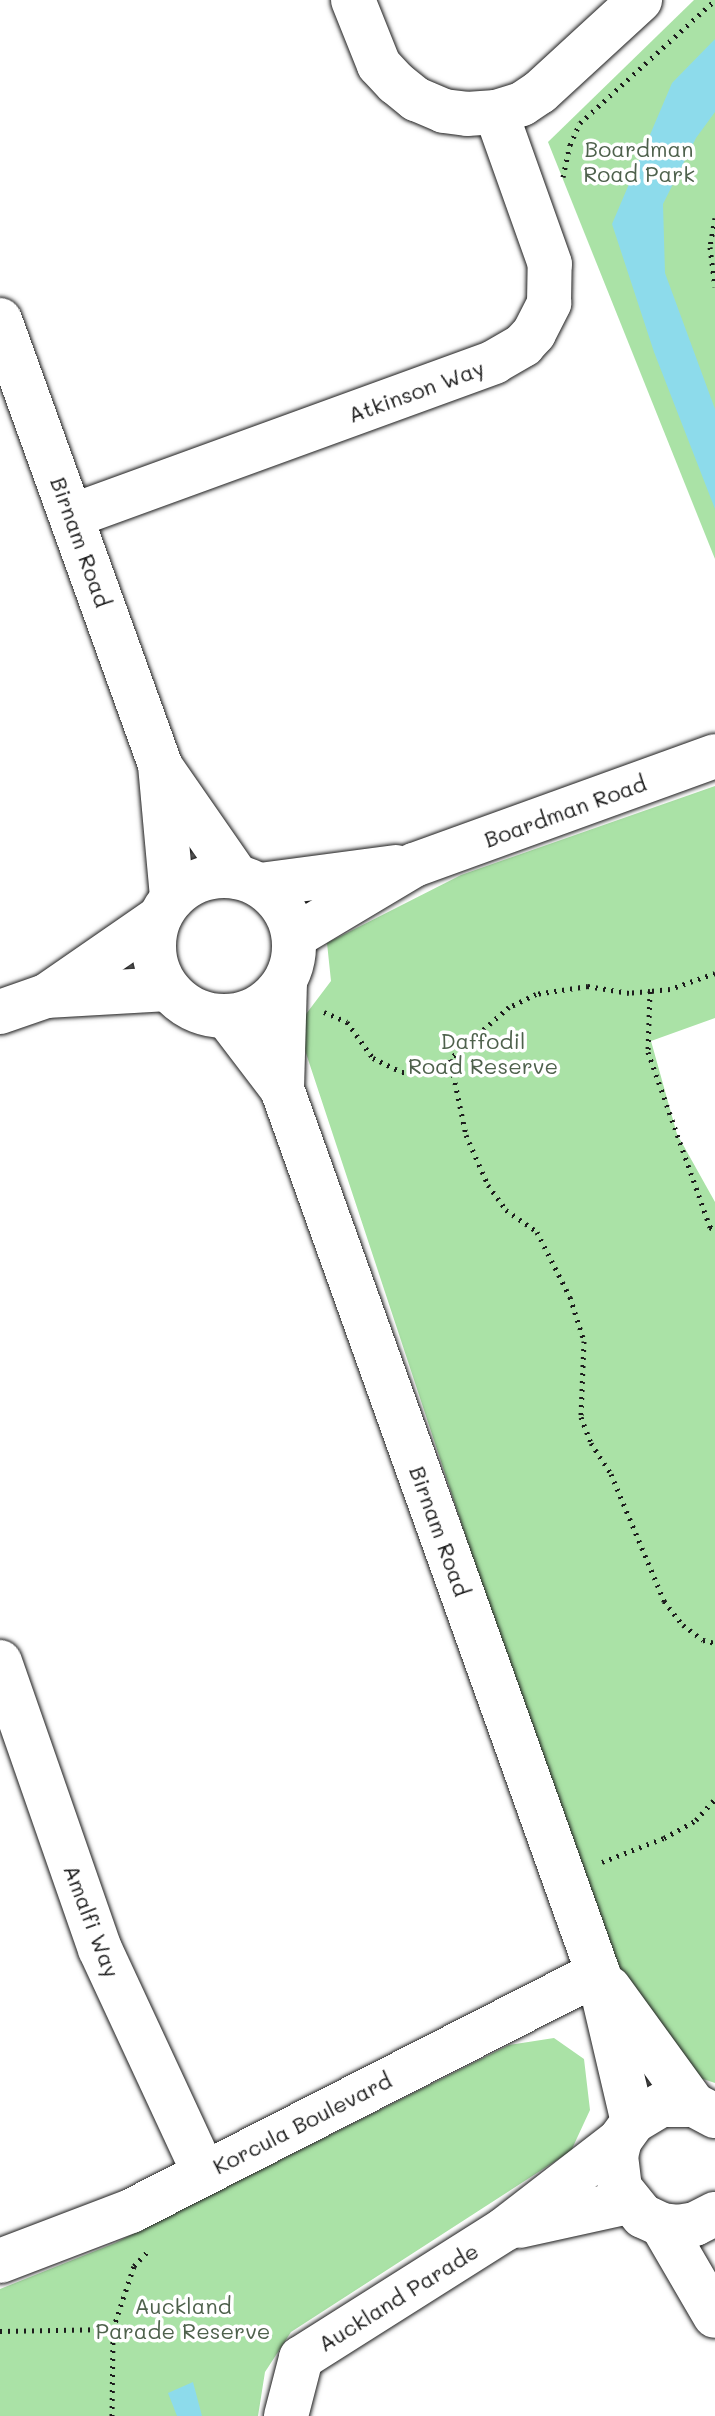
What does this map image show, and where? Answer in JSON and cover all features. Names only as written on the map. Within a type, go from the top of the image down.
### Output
[{"type":"street","points":[[353,0],[379,65],[396,83],[416,99],[444,111],[467,114],[496,112],[522,104],[540,92],[640,0]]},
{"type":"street","name":"Atkinson Way","points":[[72,516],[509,355],[529,339],[542,319],[552,283],[550,264],[496,112]]},
{"type":"street","name":"Birnam Road","points":[[0,320],[160,765],[166,908]]},
{"type":"street","name":"Boardman Road","points":[[295,936],[414,865],[715,756]]},
{"type":"street","name":"Birnam Road","points":[[160,765],[249,881]]},
{"type":"street","name":"Boardman Road","points":[[46,996],[166,908],[191,884],[214,876],[249,881],[414,865]]},
{"type":"street","points":[[166,908],[154,955],[168,989],[184,1004],[205,1014],[227,1017],[299,997],[294,960],[295,936],[283,906],[249,881]]},
{"type":"street","name":"Boardman Road","points":[[0,1012],[46,996],[168,989]]},
{"type":"street","name":"Birnam Road","points":[[282,1089],[299,997]]},
{"type":"street","name":"Birnam Road","points":[[227,1017],[282,1089],[598,1973],[626,2131],[616,2172],[715,2316]]},
{"type":"street","name":"Amalfi Way","points":[[0,1662],[100,1949],[204,2173]]},
{"type":"street","name":"Birnam Road","points":[[598,1973],[709,2112]]},
{"type":"street","name":"Korcula Boulevard","points":[[0,2261],[131,2211],[598,1973]]},
{"type":"street","name":"Birnam Road","points":[[626,2131],[661,2105],[709,2112]]},
{"type":"street","name":"Auckland Parade","points":[[286,2416],[301,2358],[505,2229],[626,2131]]},
{"type":"street","points":[[645,2213],[695,2224],[715,2214]]},
{"type":"street","name":"Auckland Parade","points":[[505,2229],[645,2213]]},
{"type":"path","points":[[523,192],[563,179],[570,145],[580,123],[715,0]]},
{"type":"path","points":[[715,218],[710,247],[715,287]]},
{"type":"path","points":[[299,997],[347,1022],[373,1058],[402,1072],[431,1073],[509,1007],[536,994],[588,986],[629,993],[670,989],[715,973]]},
{"type":"path","points":[[650,991],[648,1052],[710,1227],[715,1230]]},
{"type":"path","points":[[450,1059],[466,1135],[488,1185],[506,1210],[537,1232],[570,1297],[584,1341],[581,1417],[591,1443],[611,1474],[664,1601],[683,1625],[703,1640],[715,1643]]},
{"type":"path","points":[[564,1877],[664,1838],[696,1820],[715,1799]]},
{"type":"path","points":[[112,2416],[113,2329],[134,2266],[151,2248]]},
{"type":"path","points":[[0,2331],[113,2329]]},
{"type":"green space","name":"Boardman Road Park","points":[[694,0],[715,0],[715,559],[548,142]]},
{"type":"green space","name":"Daffodil Road Reserve","points":[[715,786],[715,1018],[651,1041],[677,1134],[715,1202],[715,2083],[700,2078],[618,1976],[587,1903],[297,1026],[331,981],[327,943],[461,875]]},
{"type":"green space","name":"Auckland Parade Reserve","points":[[554,2038],[584,2059],[590,2110],[571,2151],[291,2332],[265,2372],[258,2416],[0,2416],[0,2289],[115,2243],[509,2045]]},
{"type":"water","points":[[715,39],[715,112],[696,138],[663,204],[665,273],[715,409],[715,509],[654,352],[612,224],[672,83]]},
{"type":"water","points":[[193,2382],[202,2416],[177,2416],[168,2393]]}]
